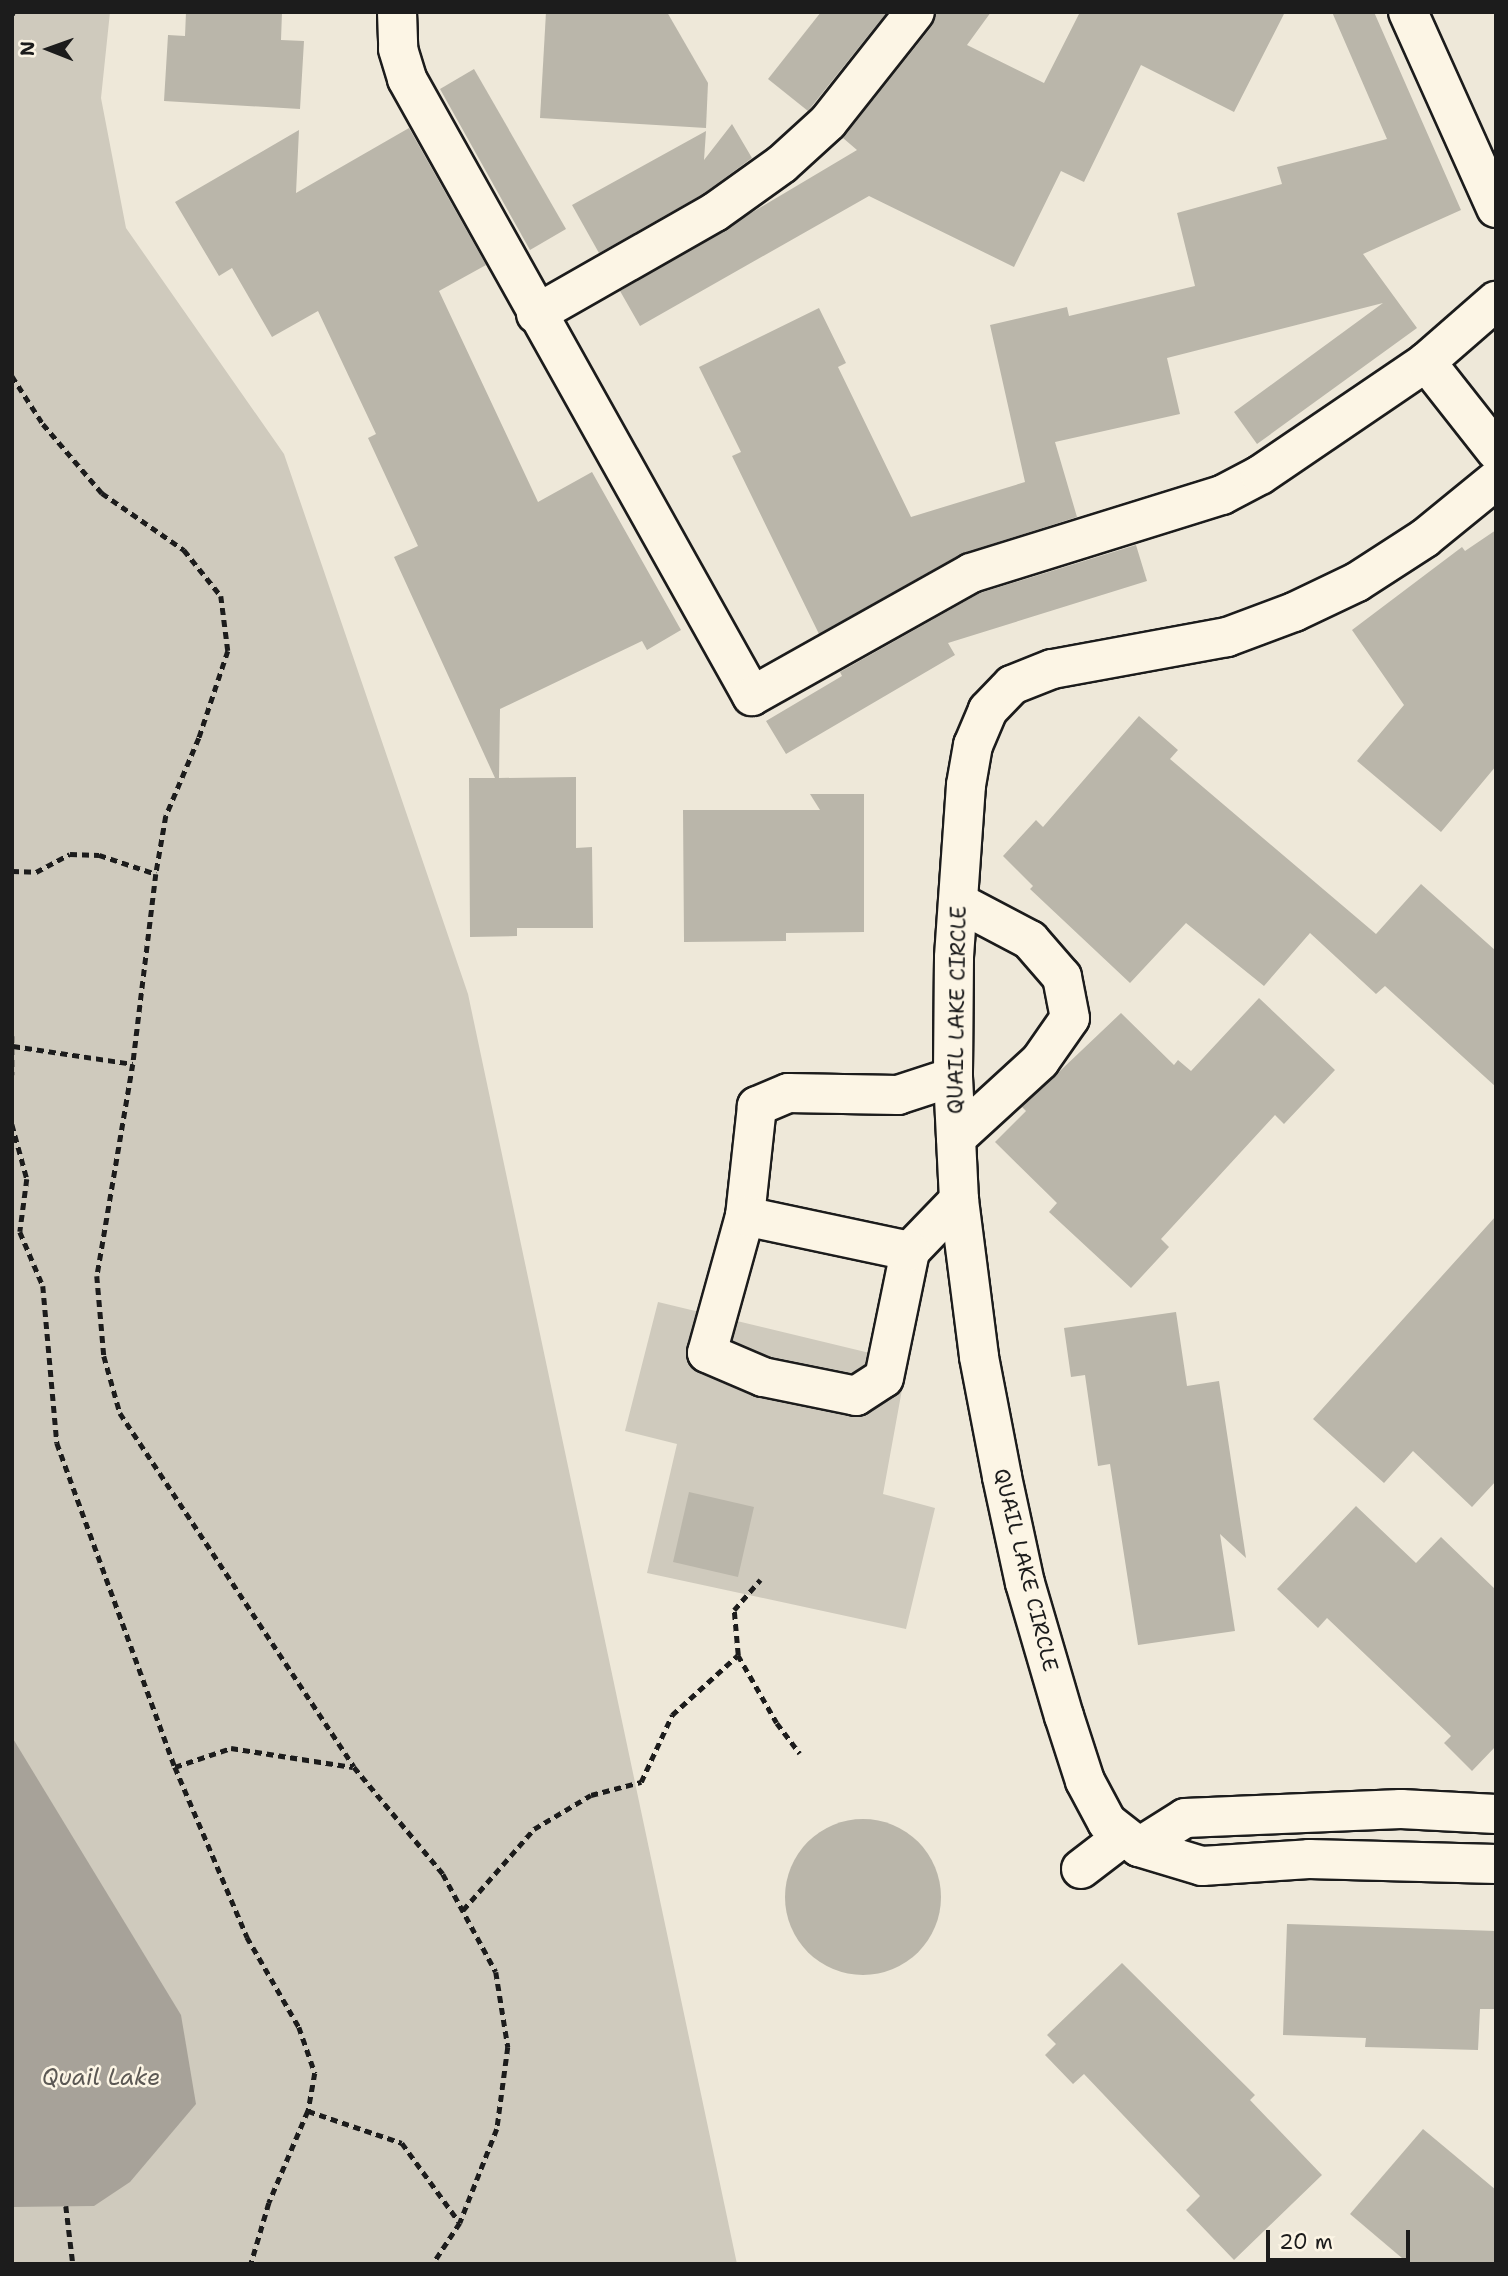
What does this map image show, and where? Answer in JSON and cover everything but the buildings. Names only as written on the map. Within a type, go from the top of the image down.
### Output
[{"type":"street","points":[[397,12],[398,49],[407,79],[751,696],[971,573],[1222,495],[1260,475],[1426,362],[1496,301]]},
{"type":"street","points":[[536,314],[715,212],[782,164],[828,122],[915,12]]},
{"type":"street","points":[[1408,12],[1496,208]]},
{"type":"street","points":[[1426,362],[1496,451]]},
{"type":"street","name":"QUAIL LAKE CIRCLE","points":[[1131,1841],[1107,1822],[1085,1781],[1025,1583],[979,1357],[959,1200],[953,1077],[958,902],[974,745],[988,710],[1012,685],[1052,668],[1227,637],[1294,612],[1357,582],[1414,545],[1496,480]]},
{"type":"street","points":[[956,1138],[1040,1061],[1070,1018],[1062,977],[1030,940],[958,902]]},
{"type":"street","points":[[953,1077],[898,1095],[788,1093],[757,1106],[745,1216],[707,1353],[763,1377],[856,1396],[884,1378],[910,1251],[959,1200]]},
{"type":"street","points":[[745,1216],[910,1251]]},
{"type":"street","points":[[1081,1869],[1131,1841],[1185,1818],[1401,1809],[1496,1814]]},
{"type":"street","points":[[1131,1841],[1202,1866],[1309,1859],[1496,1864]]},
{"type":"path","points":[[12,376],[43,424],[102,492],[184,550],[221,596],[228,651],[199,738],[166,816],[156,874],[133,1063],[97,1276],[104,1356],[120,1413],[354,1767],[443,1874],[496,1972],[508,2047],[497,2129],[460,2223],[433,2264]]},
{"type":"path","points":[[12,871],[36,872],[70,854],[99,855],[156,874]]},
{"type":"path","points":[[12,1036],[12,1075]]},
{"type":"path","points":[[13,1046],[133,1063]]},
{"type":"path","points":[[12,1124],[27,1179],[20,1232],[43,1286],[57,1443],[175,1767],[247,1937],[299,2027],[315,2073],[307,2111],[269,2203],[251,2264]]},
{"type":"path","points":[[760,1580],[734,1610],[738,1655],[777,1723],[800,1753]]},
{"type":"path","points":[[463,1910],[534,1829],[591,1795],[641,1782],[672,1715],[738,1655]]},
{"type":"path","points":[[175,1767],[231,1748],[354,1767]]},
{"type":"path","points":[[307,2111],[402,2143],[460,2223]]},
{"type":"path","points":[[66,2206],[73,2264]]},
{"type":"shaded area","points":[[12,12],[110,12],[101,98],[126,228],[284,454],[468,994],[737,2264],[12,2264]]},
{"type":"shaded area","points":[[658,1302],[907,1362],[883,1494],[935,1508],[906,1629],[647,1573],[677,1444],[625,1431]]},
{"type":"water","name":"Quail Lake","points":[[12,1737],[181,2015],[196,2104],[130,2182],[94,2206],[12,2207]]}]
